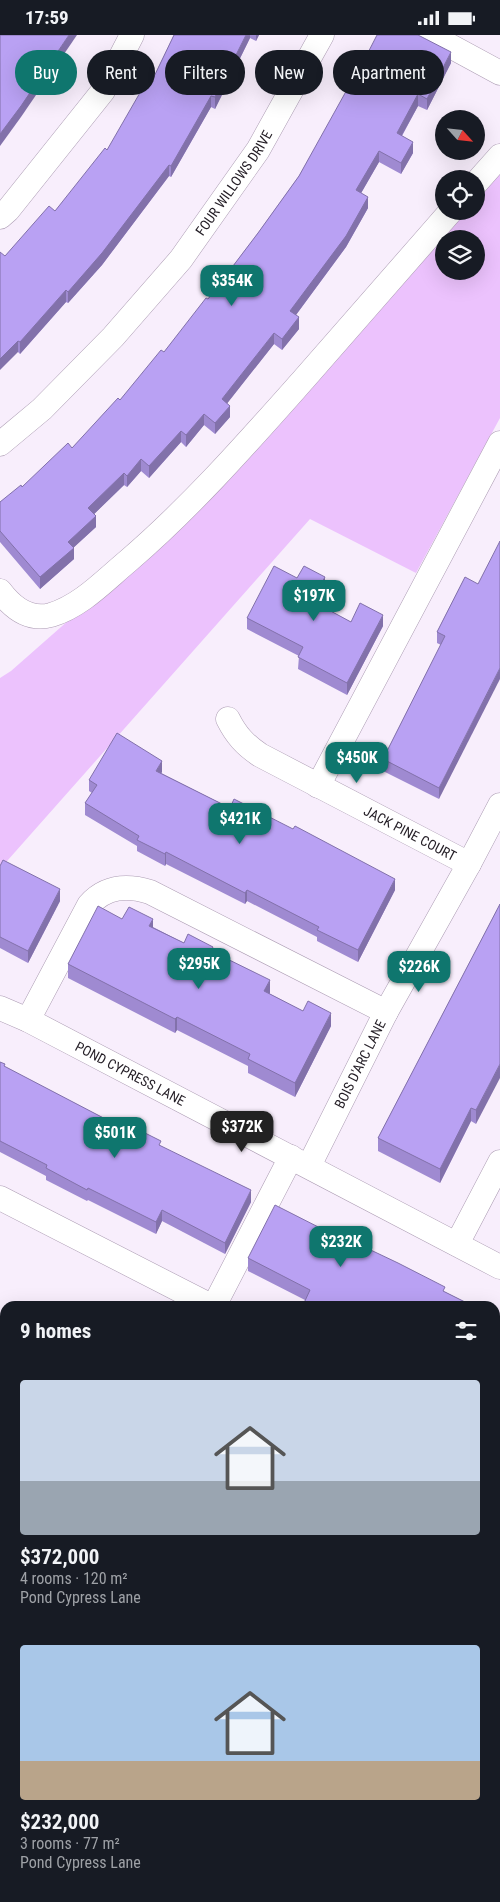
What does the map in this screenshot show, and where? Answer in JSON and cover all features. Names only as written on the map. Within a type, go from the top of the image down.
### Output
[{"type":"street","points":[[0,217],[8,210],[103,91],[132,35]]},
{"type":"street","name":"FOUR WILLOWS DRIVE","points":[[0,444],[42,409],[113,337],[181,259],[258,150],[322,35]]},
{"type":"street","points":[[430,35],[500,73]]},
{"type":"street","points":[[485,172],[500,155]]},
{"type":"street","points":[[0,591],[8,602],[20,610],[31,615],[41,616],[50,615],[72,607],[92,591],[147,544],[231,462],[443,220]]},
{"type":"street","points":[[318,786],[500,443]]},
{"type":"street","name":"JACK PINE COURT","points":[[228,719],[238,737],[246,746],[260,755],[469,864]]},
{"type":"street","name":"BOIS D'ARC LANE","points":[[216,1301],[386,1012],[500,805]]},
{"type":"street","points":[[28,1020],[89,905],[112,889],[123,887],[150,892],[386,1012]]},
{"type":"street","name":"POND CYPRESS LANE","points":[[0,1008],[28,1020],[500,1267]]},
{"type":"street","points":[[457,1244],[500,1162]]},
{"type":"street","points":[[0,1198],[203,1301]]},
{"type":"shaded area","points":[[500,166],[500,418],[416,573],[310,519],[0,869],[0,678],[11,671],[228,480],[435,241],[435,280],[485,280],[485,230],[445,230],[453,220],[485,220],[485,184]]},
{"type":"building","points":[[0,35],[69,35],[59,50],[15,50],[15,95],[28,95],[0,134]]},
{"type":"building","points":[[174,35],[246,35],[238,50],[167,50]]},
{"type":"building","points":[[377,35],[418,35],[451,52],[444,66],[444,50],[369,50]]},
{"type":"building","points":[[165,54],[165,95],[216,95],[215,97],[211,96],[171,166],[169,165],[102,253],[20,342],[18,341],[0,359],[0,252],[5,256],[49,206],[55,211],[105,148],[107,150],[139,95],[155,95],[155,75]]},
{"type":"building","points":[[344,95],[417,95],[397,133],[413,142],[401,163],[379,151],[356,190],[368,197],[346,236],[290,311],[299,317],[282,339],[274,333],[222,399],[230,406],[215,423],[204,414],[186,435],[181,431],[149,466],[141,459],[127,476],[124,473],[88,508],[96,516],[68,542],[74,548],[40,577],[0,531],[0,502],[21,485],[22,487],[68,443],[72,448],[118,398],[120,400],[161,350],[164,352],[206,298],[208,299],[299,176]]},
{"type":"building","points":[[420,95],[429,95],[427,99]]},
{"type":"building","points":[[500,541],[500,668],[439,788],[383,759],[445,636],[437,632],[465,577],[478,584]]},
{"type":"building","points":[[274,566],[297,578],[304,566],[325,577],[312,601],[351,622],[360,603],[383,615],[347,683],[298,657],[303,647],[247,618]]},
{"type":"building","points":[[117,733],[162,761],[156,771],[230,808],[234,799],[293,829],[295,826],[395,879],[358,950],[317,930],[319,927],[247,890],[245,893],[166,852],[165,854],[137,840],[139,836],[85,803],[97,785],[89,780]]},
{"type":"building","points":[[3,860],[60,889],[28,951],[0,937],[0,866]]},
{"type":"building","points":[[500,904],[500,1064],[476,1110],[471,1108],[440,1169],[378,1138]]},
{"type":"building","points":[[98,906],[122,919],[129,907],[153,919],[149,926],[184,943],[188,934],[213,947],[211,951],[270,980],[264,991],[303,1011],[308,1001],[331,1013],[295,1083],[248,1059],[250,1054],[177,1017],[175,1019],[68,964]]},
{"type":"building","points":[[0,1062],[5,1064],[4,1066],[138,1136],[141,1131],[161,1141],[159,1145],[251,1190],[225,1243],[162,1210],[156,1222],[88,1188],[87,1190],[46,1168],[47,1165],[0,1141]]},
{"type":"building","points":[[275,1205],[445,1287],[443,1291],[463,1301],[305,1301],[310,1290],[248,1258]]}]
